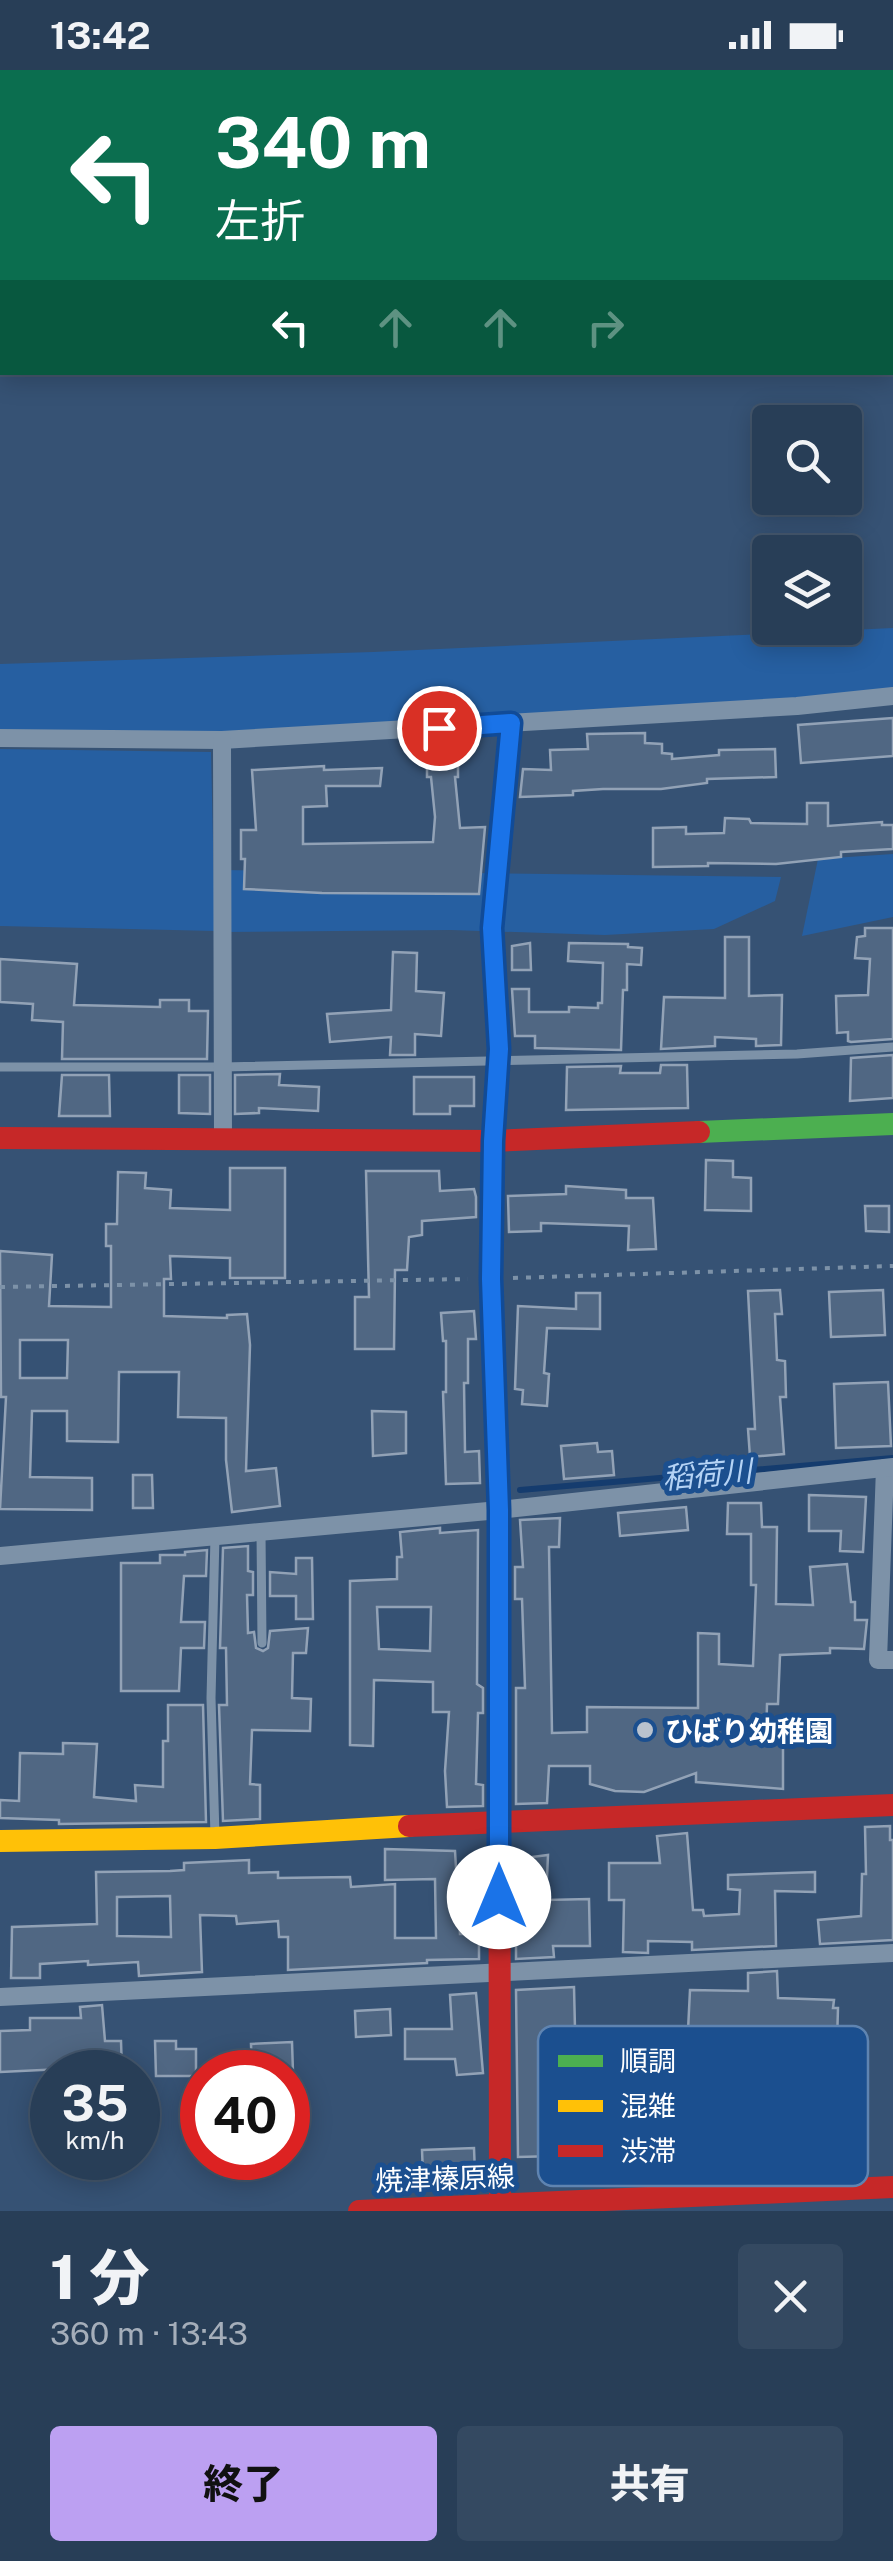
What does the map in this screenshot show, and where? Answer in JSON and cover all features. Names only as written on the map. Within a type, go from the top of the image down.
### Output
[{"type":"street","points":[[0,738],[222,740],[796,706],[893,696]]},
{"type":"street","points":[[500,2209],[499,1510],[491,1279],[497,1061],[492,928],[511,723]]},
{"type":"street","points":[[222,740],[223,1140]]},
{"type":"street","points":[[0,1138],[493,1141],[893,1124]]},
{"type":"street","points":[[0,1556],[499,1510],[889,1467],[878,1660],[893,1660]]},
{"type":"street","points":[[0,1841],[215,1838],[500,1820],[791,1812],[893,1805]]},
{"type":"street","points":[[0,1997],[893,1953]]},
{"type":"street","name":"焼津榛原線","points":[[359,2211],[500,2209],[893,2186]]},
{"type":"lane","points":[[0,1067],[223,1068],[797,1054],[893,1047]]},
{"type":"lane","points":[[261,1532],[262,1643]]},
{"type":"lane","points":[[215,1536],[211,1698],[215,1838]]},
{"type":"path","points":[[0,1287],[491,1279],[893,1266]]},
{"type":"shaded area","points":[[893,628],[893,692],[222,740],[0,734],[0,664],[752,635],[752,645],[862,645],[862,629]]},
{"type":"shaded area","points":[[0,749],[211,752],[215,931],[0,926]]},
{"type":"shaded area","points":[[893,854],[893,917],[802,936],[818,859]]},
{"type":"shaded area","points":[[223,870],[781,877],[775,901],[714,929],[605,935],[451,930],[223,932]]},
{"type":"building","points":[[893,718],[893,756],[801,763],[798,725]]},
{"type":"building","points":[[645,733],[645,743],[662,744],[662,753],[672,754],[672,759],[719,755],[719,750],[775,749],[776,777],[707,779],[707,783],[661,789],[603,789],[573,791],[573,795],[520,797],[523,769],[551,770],[550,750],[588,749],[587,734]]},
{"type":"building","points":[[427,743],[458,743],[455,777],[460,828],[485,827],[479,894],[244,889],[241,830],[256,830],[252,770],[382,768],[380,786],[326,786],[327,806],[303,807],[303,844],[433,842],[435,817],[431,777],[427,777]]},
{"type":"building","points":[[807,803],[828,803],[828,826],[882,822],[893,825],[893,849],[841,852],[841,857],[776,864],[653,867],[653,828],[686,827],[686,834],[724,833],[725,818],[749,819],[751,823],[807,824]]},
{"type":"building","points":[[865,928],[893,928],[893,1039],[851,1042],[848,1032],[837,1033],[836,996],[868,995],[870,959],[855,958],[857,937],[865,936]]},
{"type":"building","points":[[725,937],[749,937],[749,996],[782,995],[781,1045],[756,1046],[756,1039],[715,1037],[715,1046],[661,1049],[664,997],[725,998]]},
{"type":"building","points":[[530,943],[531,970],[512,970],[512,946]]},
{"type":"building","points":[[569,943],[628,944],[642,948],[641,965],[627,964],[621,1050],[535,1048],[535,1036],[515,1036],[512,989],[529,989],[529,1012],[569,1012],[569,1007],[598,1008],[598,1003],[602,1003],[603,963],[568,961]]},
{"type":"building","points":[[393,952],[417,953],[416,991],[444,993],[441,1036],[415,1034],[415,1055],[390,1055],[391,1037],[330,1042],[327,1014],[391,1010]]},
{"type":"building","points":[[0,959],[77,964],[74,1005],[160,1007],[160,1000],[189,1000],[189,1011],[208,1011],[207,1059],[62,1059],[63,1022],[32,1020],[33,1004],[0,1002]]},
{"type":"building","points":[[893,1055],[893,1098],[850,1101],[851,1058]]},
{"type":"building","points":[[661,1065],[687,1065],[688,1108],[566,1110],[567,1067],[621,1066],[620,1073],[660,1073]]},
{"type":"building","points":[[280,1074],[279,1085],[319,1087],[318,1111],[259,1108],[259,1113],[235,1114],[235,1075]]},
{"type":"building","points":[[62,1075],[109,1075],[110,1116],[59,1116]]},
{"type":"building","points":[[179,1075],[210,1075],[210,1114],[179,1113]]},
{"type":"building","points":[[414,1077],[474,1077],[474,1106],[450,1106],[450,1114],[414,1114]]},
{"type":"building","points":[[706,1160],[733,1161],[733,1177],[751,1178],[751,1211],[705,1210]]},
{"type":"building","points":[[230,1168],[285,1168],[285,1278],[230,1278],[230,1258],[170,1256],[171,1279],[164,1279],[164,1316],[227,1318],[247,1314],[250,1345],[246,1471],[276,1468],[280,1506],[232,1512],[226,1418],[178,1417],[179,1372],[119,1372],[118,1442],[67,1441],[67,1411],[32,1411],[30,1477],[92,1478],[92,1510],[0,1509],[6,1397],[1,1397],[0,1251],[52,1255],[49,1306],[111,1307],[111,1246],[106,1246],[106,1224],[117,1224],[118,1172],[146,1173],[145,1188],[171,1190],[170,1208],[230,1210]],"holes":[[[20,1340],[68,1340],[67,1378],[20,1378]]]},
{"type":"building","points":[[366,1171],[439,1171],[440,1191],[474,1189],[476,1197],[476,1217],[422,1221],[422,1235],[409,1237],[407,1270],[395,1270],[394,1349],[355,1349],[355,1297],[369,1297]]},
{"type":"building","points":[[566,1186],[626,1190],[626,1198],[653,1198],[656,1249],[628,1250],[629,1226],[541,1223],[541,1231],[509,1232],[508,1196],[566,1194]]},
{"type":"building","points":[[865,1206],[889,1206],[889,1232],[866,1231]]},
{"type":"building","points":[[780,1290],[782,1314],[775,1314],[777,1360],[785,1361],[786,1397],[780,1397],[784,1454],[750,1457],[748,1429],[755,1429],[748,1291]]},
{"type":"building","points":[[883,1290],[885,1335],[831,1337],[829,1292]]},
{"type":"building","points":[[576,1293],[600,1293],[600,1329],[547,1328],[547,1406],[522,1404],[523,1390],[515,1389],[518,1306],[576,1309]]},
{"type":"building","points":[[474,1311],[476,1339],[468,1339],[468,1383],[464,1383],[465,1452],[479,1451],[480,1483],[446,1484],[446,1341],[441,1313]]},
{"type":"building","points":[[888,1382],[891,1446],[836,1448],[834,1384]]},
{"type":"building","points":[[372,1411],[406,1412],[406,1453],[373,1456]]},
{"type":"building","points":[[597,1443],[598,1452],[612,1451],[614,1475],[564,1479],[561,1446]]},
{"type":"building","points":[[133,1475],[152,1475],[153,1508],[133,1508]]},
{"type":"building","points":[[809,1495],[866,1497],[863,1552],[840,1551],[841,1531],[809,1531]]},
{"type":"building","points":[[728,1503],[761,1503],[762,1527],[777,1527],[776,1604],[813,1605],[810,1567],[847,1564],[855,1620],[867,1620],[864,1649],[830,1648],[830,1653],[780,1655],[778,1704],[767,1704],[766,1743],[783,1743],[783,1789],[696,1782],[696,1773],[644,1792],[615,1791],[590,1784],[590,1766],[549,1766],[547,1803],[516,1804],[516,1688],[525,1688],[522,1599],[515,1599],[515,1567],[523,1567],[520,1520],[560,1518],[559,1547],[549,1547],[552,1733],[587,1732],[587,1707],[698,1708],[698,1633],[719,1634],[719,1664],[753,1666],[756,1585],[751,1585],[751,1534],[727,1534]]},
{"type":"building","points":[[686,1507],[688,1530],[620,1536],[618,1513]]},
{"type":"building","points":[[478,1530],[477,1684],[483,1688],[483,1713],[478,1713],[476,1784],[483,1785],[483,1806],[447,1807],[449,1712],[433,1712],[433,1682],[374,1680],[373,1746],[350,1745],[350,1581],[397,1579],[397,1557],[402,1557],[400,1532]],"holes":[[[377,1607],[431,1607],[430,1651],[379,1649]]]},
{"type":"building","points":[[248,1546],[253,1595],[247,1595],[248,1633],[254,1632],[256,1648],[268,1648],[270,1631],[308,1628],[306,1653],[293,1653],[292,1698],[311,1699],[310,1731],[252,1730],[250,1784],[260,1785],[260,1819],[223,1821],[219,1705],[227,1705],[226,1648],[220,1648],[223,1548]]},
{"type":"building","points":[[207,1550],[206,1576],[184,1576],[181,1622],[205,1622],[204,1648],[181,1648],[179,1691],[121,1691],[121,1563],[160,1563],[160,1555]]},
{"type":"building","points":[[296,1558],[312,1558],[313,1619],[296,1619],[296,1596],[270,1596],[270,1572],[296,1574]]},
{"type":"building","points":[[168,1705],[203,1705],[206,1822],[59,1824],[59,1820],[0,1818],[0,1800],[19,1801],[20,1753],[63,1754],[63,1743],[97,1744],[94,1797],[136,1801],[135,1785],[163,1787]]},
{"type":"building","points":[[890,1826],[893,1940],[820,1944],[818,1920],[861,1916],[862,1874],[866,1874],[865,1827]]},
{"type":"building","points":[[687,1833],[693,1910],[703,1910],[704,1916],[739,1914],[740,1890],[728,1889],[728,1875],[815,1872],[815,1892],[775,1891],[776,1946],[692,1950],[692,1942],[648,1941],[648,1953],[623,1952],[624,1900],[609,1900],[609,1863],[660,1863],[657,1836]]},
{"type":"building","points":[[385,1849],[455,1851],[460,1934],[479,1934],[479,1959],[288,1970],[288,1937],[279,1937],[278,1921],[237,1924],[236,1916],[200,1915],[202,1972],[139,1976],[138,1962],[88,1965],[88,1961],[40,1964],[40,1978],[11,1978],[12,1927],[97,1924],[96,1872],[184,1870],[184,1863],[249,1860],[249,1873],[278,1872],[278,1878],[350,1877],[351,1887],[395,1884],[395,1938],[436,1938],[435,1879],[385,1880]],"holes":[[[170,1896],[171,1937],[117,1936],[117,1897]]]},
{"type":"building","points":[[548,1855],[546,1900],[589,1899],[590,1946],[553,1946],[554,1957],[516,1959],[516,1859]]},
{"type":"building","points":[[777,1971],[778,1998],[834,2000],[837,2026],[688,2026],[690,1990],[748,1991],[748,1973]]},
{"type":"building","points":[[574,1987],[575,2026],[538,2026],[538,2156],[518,2157],[516,1990]]},
{"type":"building","points":[[476,1993],[483,2073],[457,2075],[455,2059],[405,2059],[405,2029],[452,2029],[450,1995]]},
{"type":"building","points":[[102,2005],[105,2041],[121,2041],[121,2050],[30,2050],[30,2071],[0,2072],[0,2031],[30,2030],[30,2018],[81,2018],[80,2007]]},
{"type":"building","points":[[390,2009],[391,2035],[356,2037],[355,2011]]},
{"type":"building","points":[[155,2041],[176,2041],[176,2049],[196,2049],[180,2050],[180,2076],[160,2076],[160,2050],[155,2050]]},
{"type":"building","points":[[292,2042],[292,2050],[251,2050],[251,2044]]},
{"type":"building","points":[[474,2148],[475,2174],[423,2175],[422,2150]]},
{"type":"waterway","name":"稻荷川","points":[[520,1490],[893,1458]]},
{"type":"traffic: fast","points":[[699,1132],[893,1124]]},
{"type":"traffic: slow","points":[[494,1376],[493,1141],[499,1049],[492,927],[511,723]]},
{"type":"traffic: slow","points":[[0,1841],[215,1838],[409,1826]]},
{"type":"traffic: jam","points":[[0,1138],[493,1141],[699,1132]]},
{"type":"traffic: jam","points":[[494,1376],[499,1510],[500,2211]]},
{"type":"traffic: jam","points":[[409,1826],[893,1805]]},
{"type":"traffic: jam","points":[[359,2211],[893,2187]]},
{"type":"place","name":"ひばり幼稚園","points":[[645,1730]]},
{"type":"route","points":[[439,728],[511,723],[492,928],[499,1049],[491,1279],[499,1510],[499,1897]]}]
